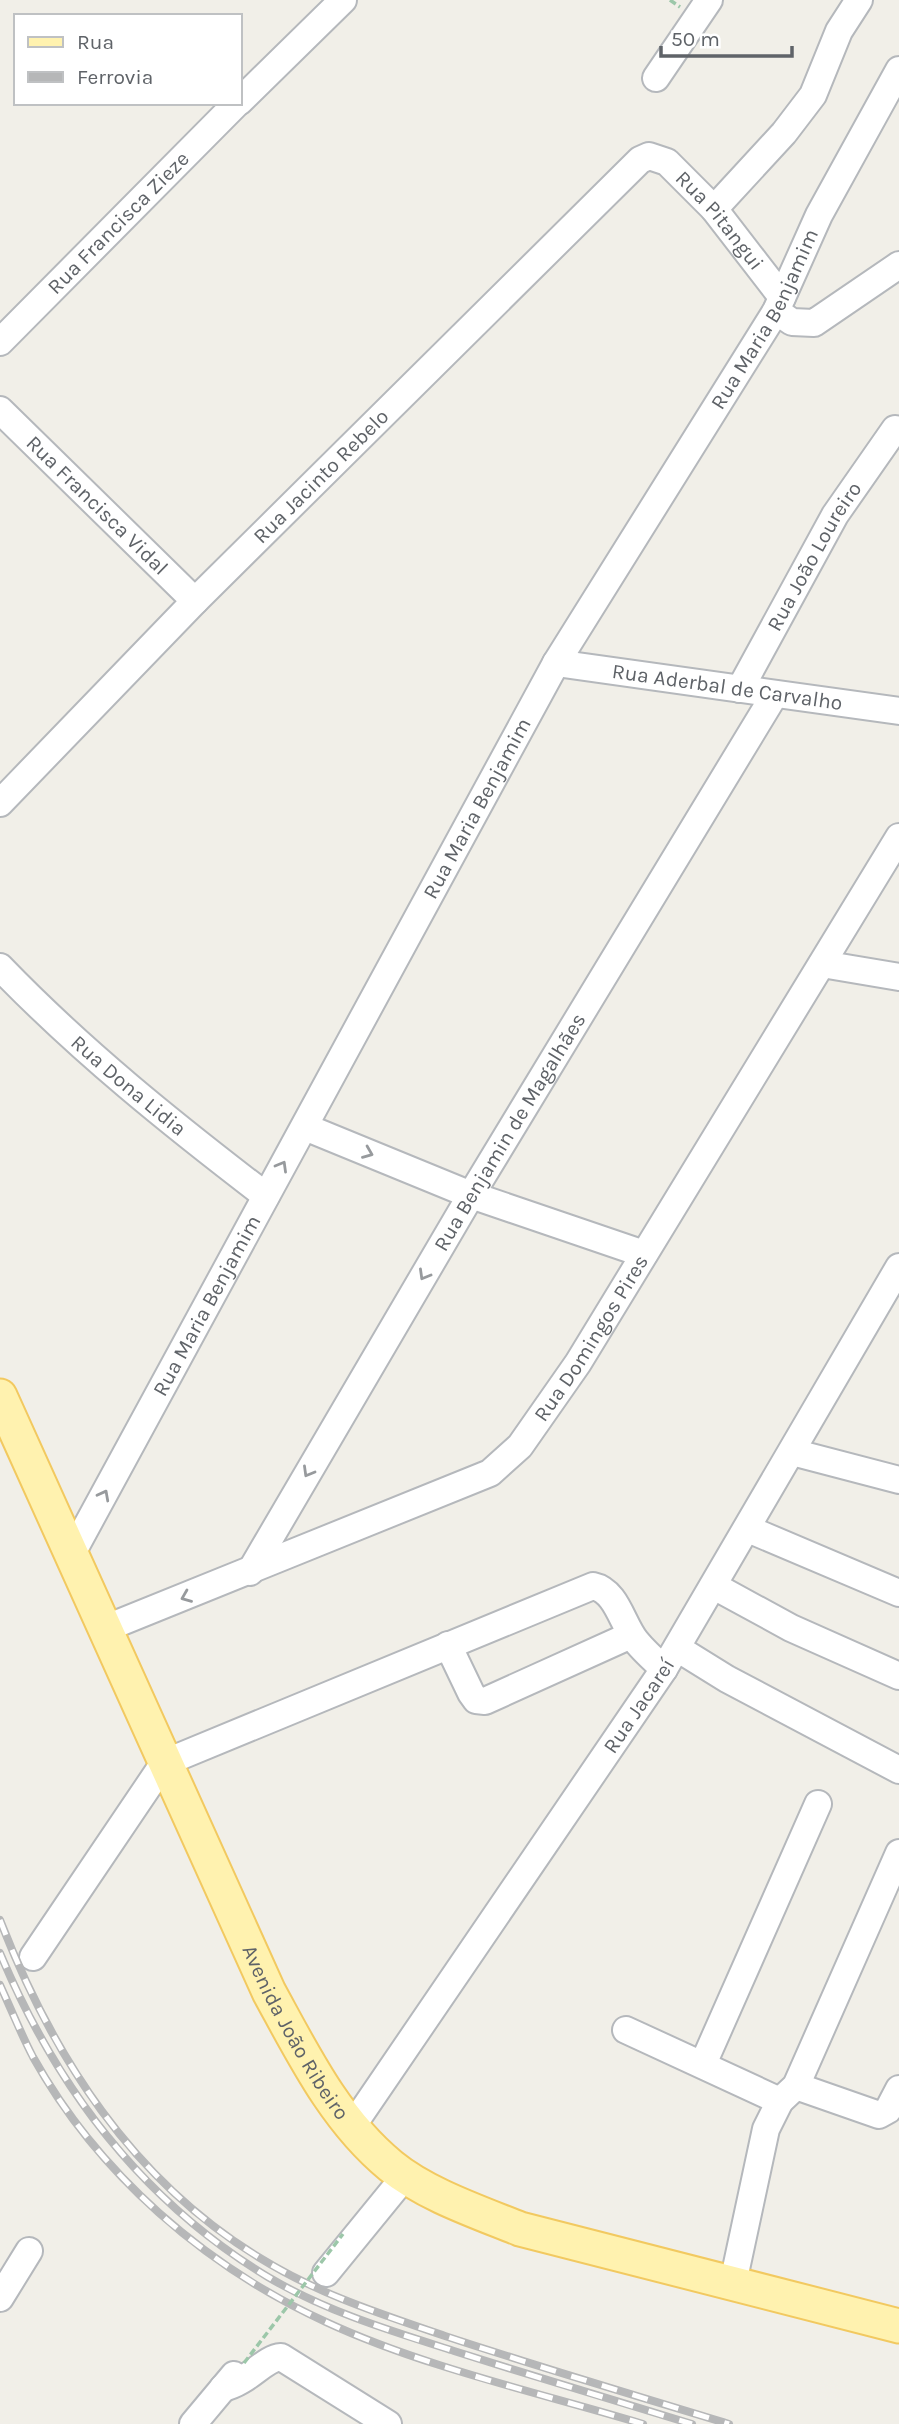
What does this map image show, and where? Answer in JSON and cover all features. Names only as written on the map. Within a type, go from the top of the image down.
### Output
[{"type":"main road","name":"Avenida João Ribeiro","points":[[0,1396],[270,1992],[302,2052],[351,2128],[393,2168],[460,2206],[520,2229],[899,2326]]},
{"type":"street","name":"Rua Francisca Zieze","points":[[242,98],[343,0]]},
{"type":"street","points":[[656,78],[709,0]]},
{"type":"street","points":[[714,209],[776,142],[813,95],[839,31],[859,0]]},
{"type":"street","name":"Rua Maria Benjamim","points":[[71,1555],[556,663],[779,304],[819,215],[899,70]]},
{"type":"street","name":"Rua Francisca Zieze","points":[[0,342],[235,105]]},
{"type":"street","name":"Rua Pitangui","points":[[649,156],[667,162],[714,209],[779,304]]},
{"type":"street","name":"Rua Jacinto Rebelo","points":[[0,803],[195,601],[631,166],[649,156]]},
{"type":"street","points":[[779,304],[792,322],[814,323],[899,265]]},
{"type":"street","name":"Rua Francisca Vidal","points":[[0,410],[195,601]]},
{"type":"street","name":"Rua João Loureiro","points":[[740,689],[835,515],[895,429]]},
{"type":"street","name":"Rua Aderbal de Carvalho","points":[[556,663],[899,711]]},
{"type":"street","name":"Rua Benjamin de Magalhães","points":[[250,1572],[471,1195],[775,694]]},
{"type":"street","name":"Rua Domingos Pires","points":[[104,1629],[490,1473],[520,1446],[578,1363],[899,837]]},
{"type":"street","points":[[822,964],[899,977]]},
{"type":"street","name":"Rua Dona Lidia","points":[[0,967],[49,1018],[120,1081],[266,1195]]},
{"type":"street","points":[[304,1127],[471,1195],[645,1254]]},
{"type":"street","name":"Rua Jacareí","points":[[351,2128],[670,1658],[792,1452],[888,1309],[899,1267]]},
{"type":"street","points":[[792,1452],[899,1480]]},
{"type":"street","points":[[748,1529],[899,1593]]},
{"type":"street","points":[[33,1957],[164,1763],[593,1586],[602,1588],[610,1596],[631,1635],[670,1658],[727,1679],[899,1770]]},
{"type":"street","points":[[714,1586],[791,1628],[899,1676]]},
{"type":"street","points":[[448,1645],[471,1693],[476,1700],[485,1701],[631,1635]]},
{"type":"street","points":[[703,2064],[818,1804]]},
{"type":"street","points":[[733,2283],[766,2129],[788,2094],[899,1853]]},
{"type":"street","points":[[626,2030],[703,2064],[788,2094],[879,2115],[888,2110],[899,2089]]},
{"type":"street","points":[[326,2273],[406,2175]]},
{"type":"street","points":[[0,2298],[29,2251]]},
{"type":"street","points":[[223,2388],[243,2382],[269,2360],[281,2357],[388,2424]]},
{"type":"street","points":[[193,2424],[244,2363]]},
{"type":"path","points":[[244,2363],[343,2234]]},
{"type":"railway","points":[[0,1920],[45,2020],[102,2111],[135,2153],[173,2192],[214,2227],[282,2271],[397,2320],[729,2424]]},
{"type":"railway","points":[[0,1953],[22,2002],[48,2049],[76,2094],[108,2137],[181,2213],[223,2247],[290,2289],[359,2319],[692,2424]]},
{"type":"railway","points":[[0,1985],[33,2057],[59,2100],[89,2140],[159,2213],[239,2274],[326,2322],[402,2353],[643,2424]]}]
